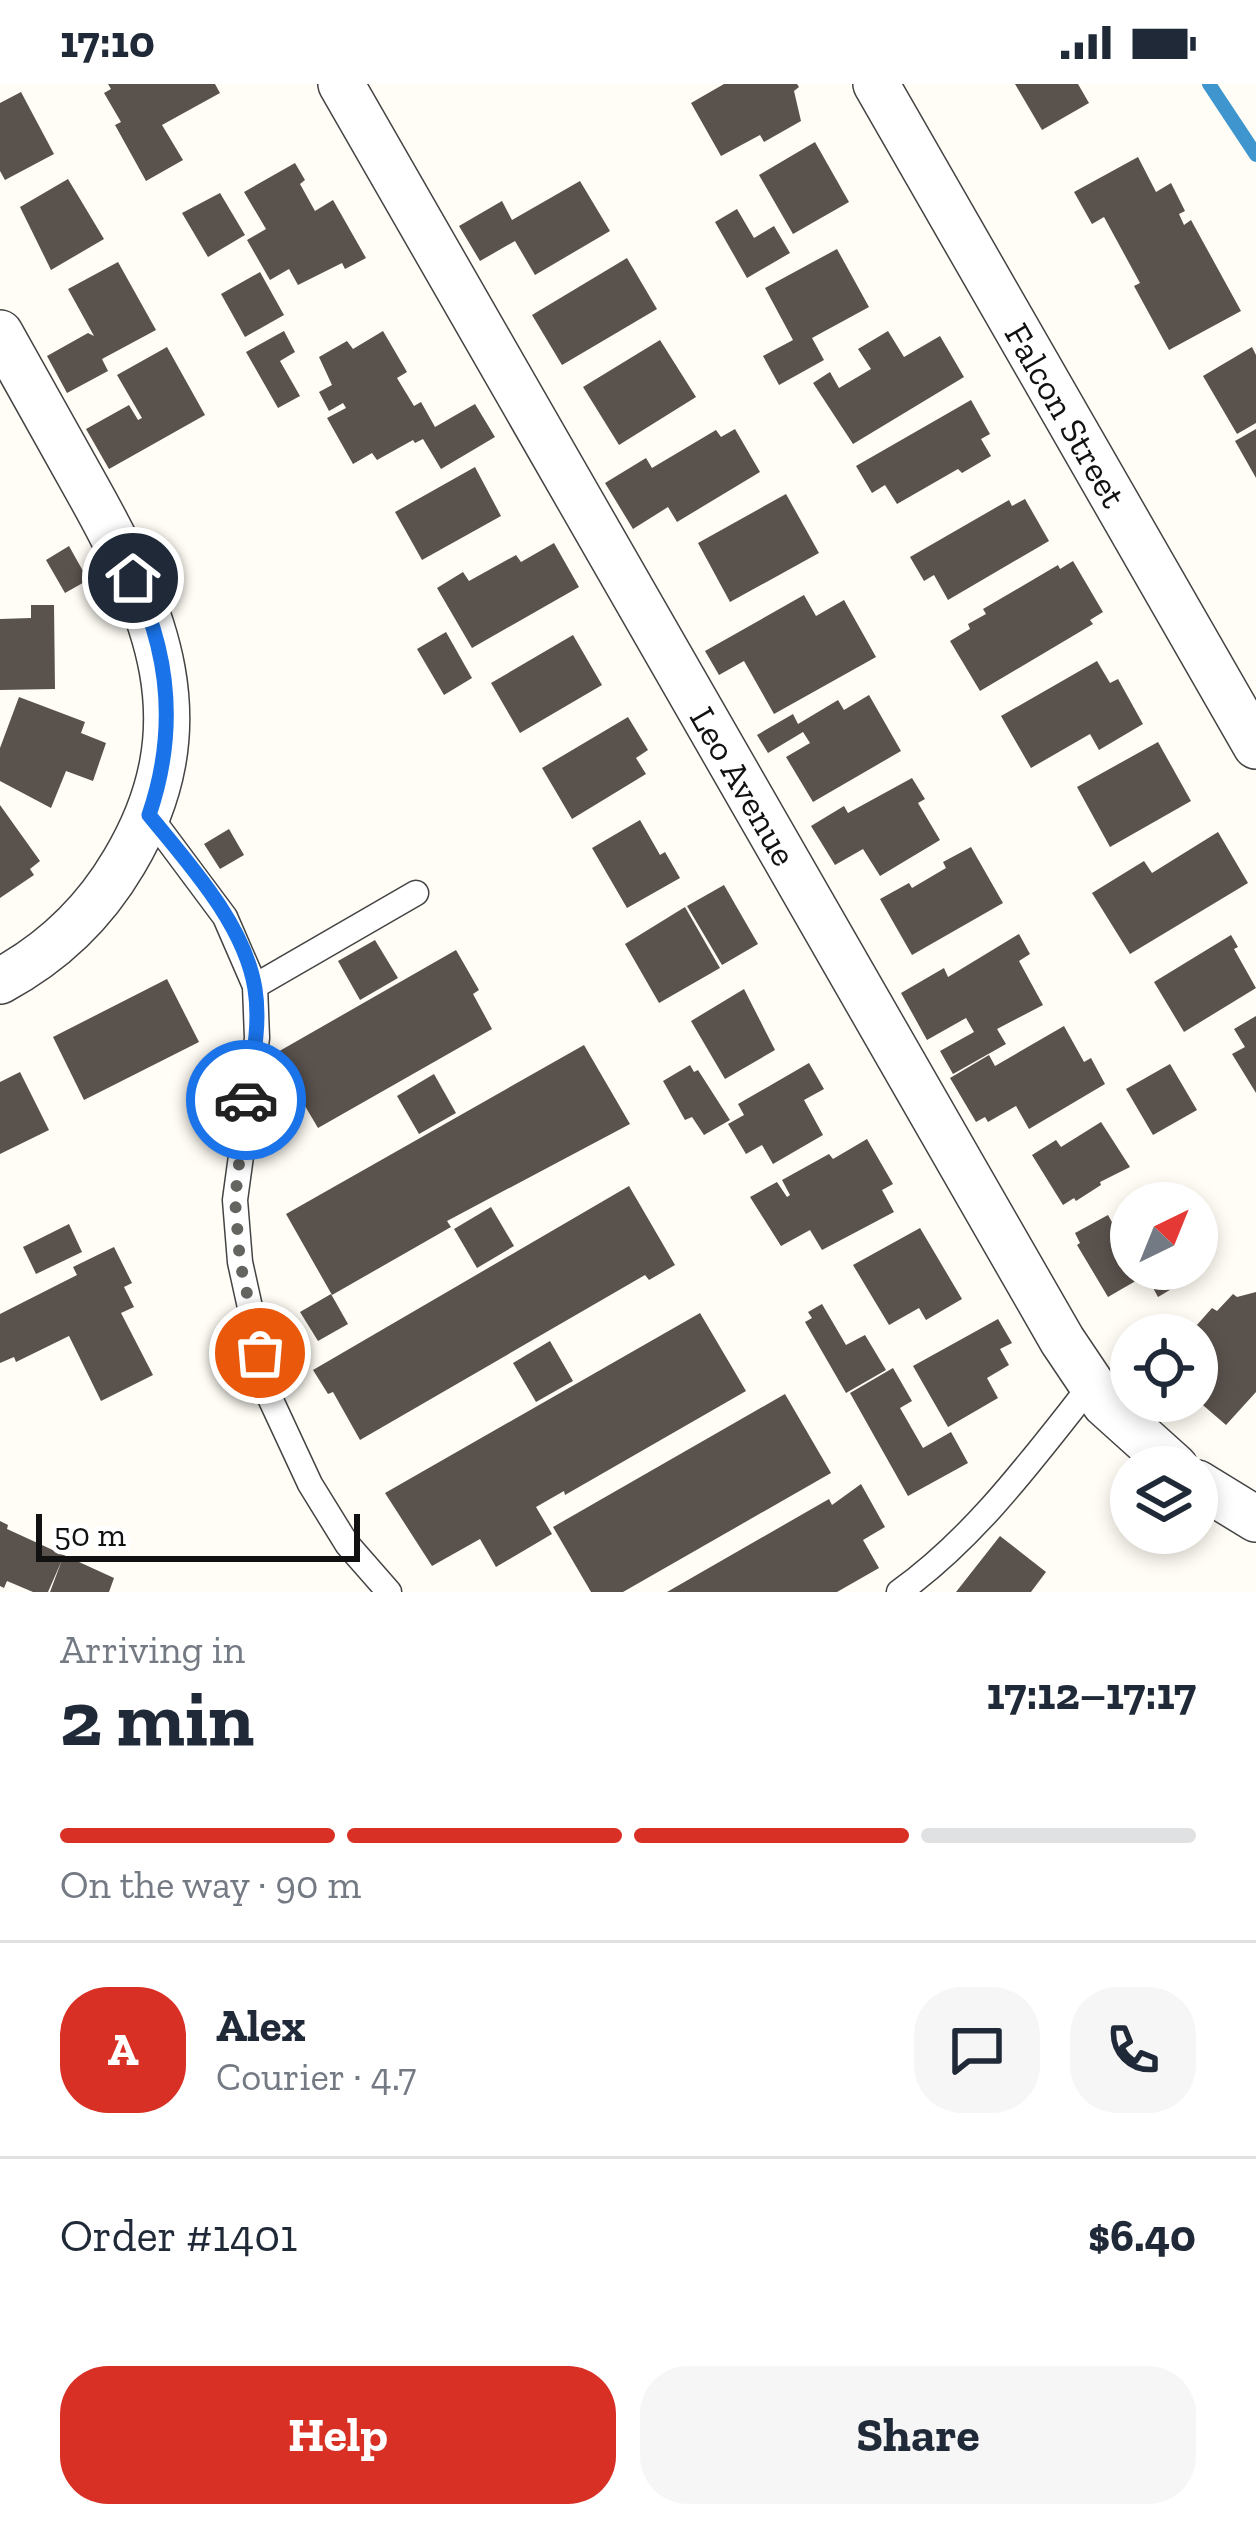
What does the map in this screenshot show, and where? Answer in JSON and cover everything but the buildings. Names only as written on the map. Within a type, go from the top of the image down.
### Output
[{"type":"street","name":"Leo Avenue","points":[[341,84],[1062,1340],[1106,1404],[1152,1446]]},
{"type":"street","name":"Falcon Street","points":[[876,84],[1256,746]]},
{"type":"street","points":[[0,333],[101,513],[148,610],[161,648],[168,741],[149,815],[111,884],[79,924],[0,981]]},
{"type":"street","points":[[1218,1496],[1256,1519]]},
{"type":"lane","points":[[149,815],[225,917],[255,986],[257,1038],[235,1200],[240,1262],[270,1398],[310,1484],[347,1544],[389,1592]]},
{"type":"lane","points":[[255,986],[416,893]]},
{"type":"lane","points":[[898,1592],[965,1535],[1092,1384]]},
{"type":"waterway","points":[[1209,84],[1256,155]]},
{"type":"way so far","points":[[246,1100],[235,1200],[240,1262],[260,1353]]},
{"type":"route","points":[[133,578],[161,648],[167,697],[168,741],[149,815],[225,917],[255,986],[257,1038],[246,1100]]}]
